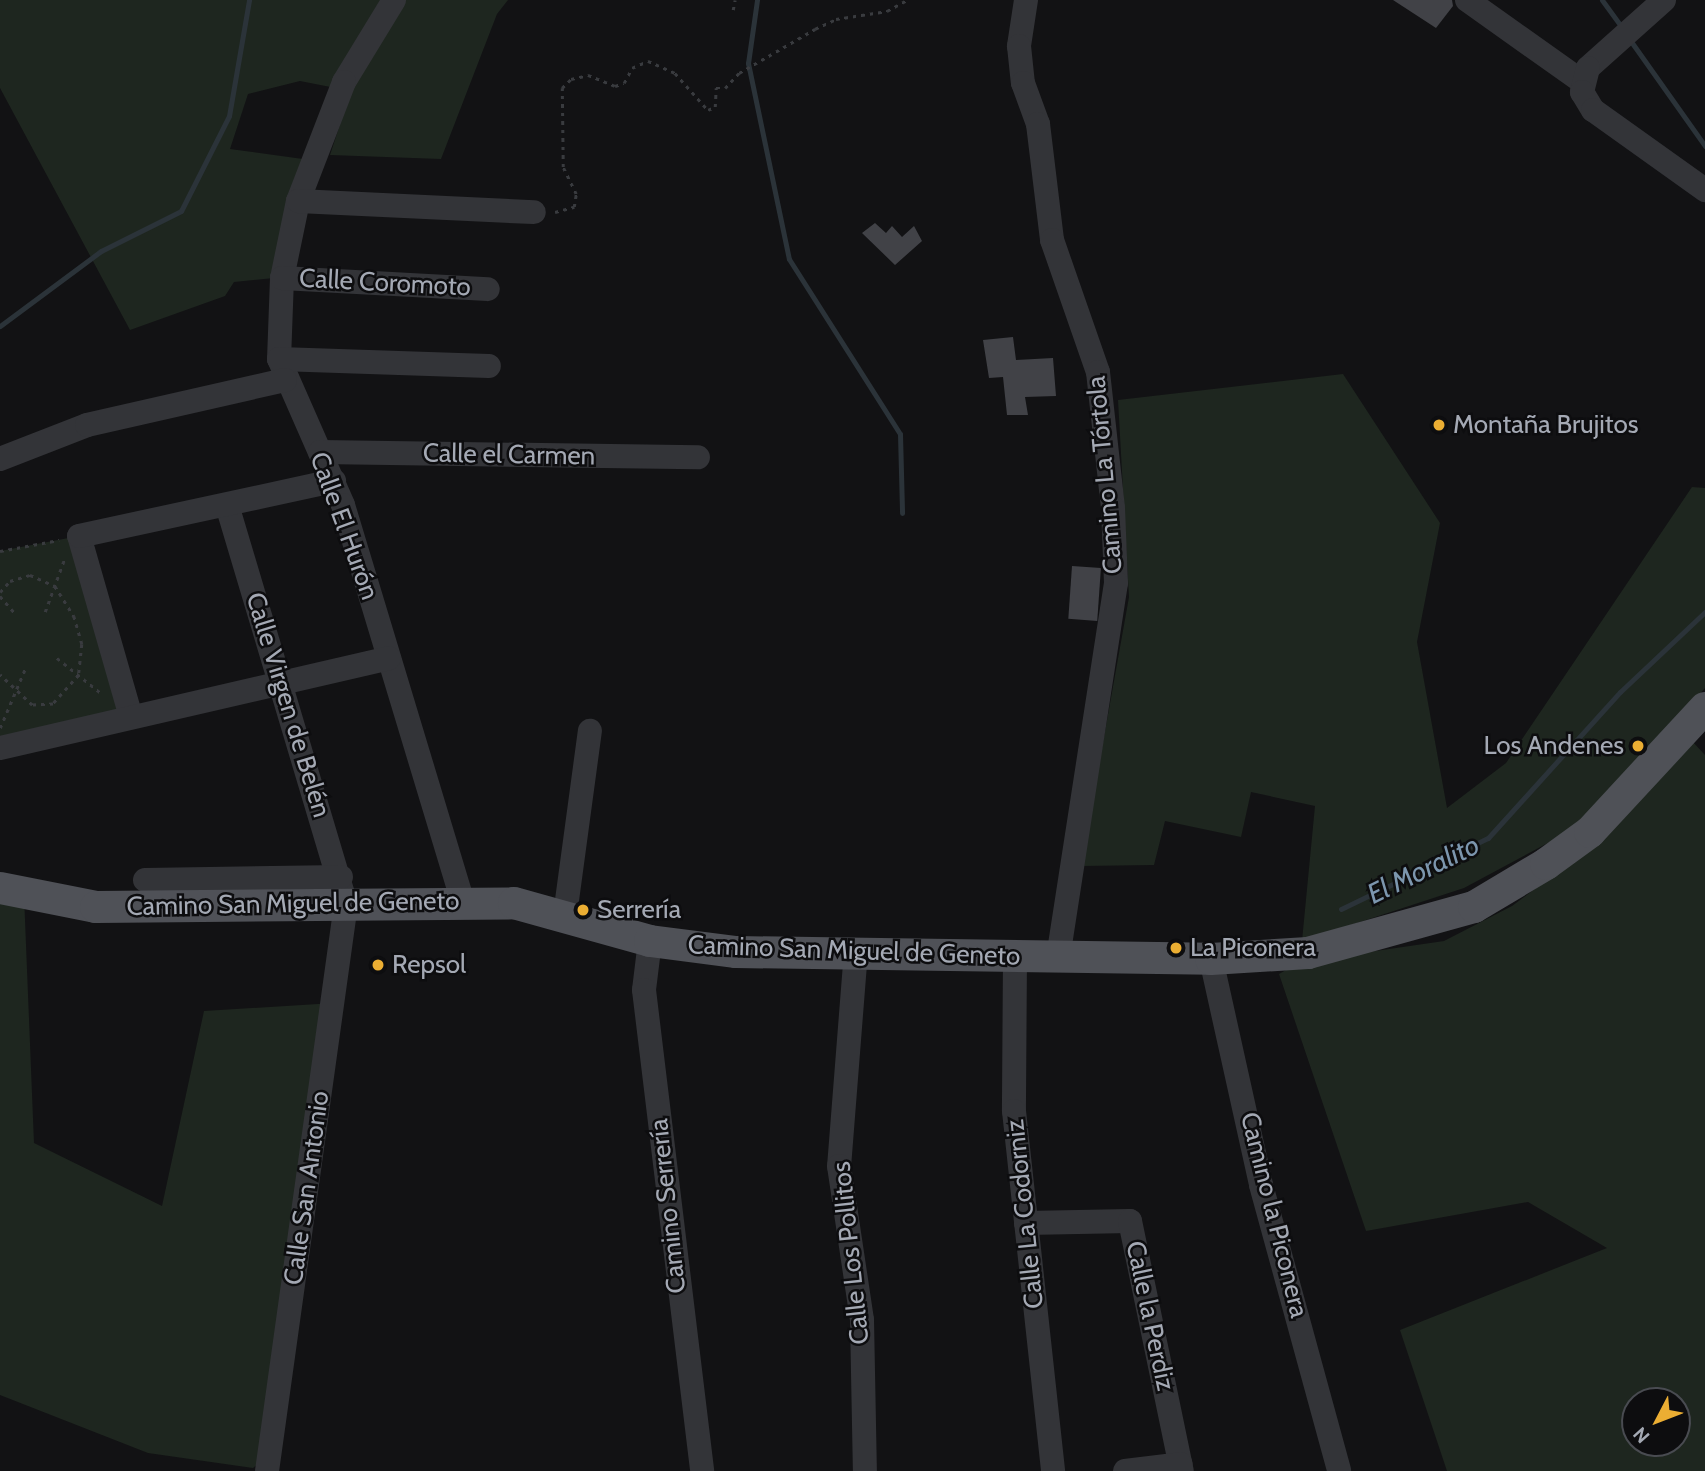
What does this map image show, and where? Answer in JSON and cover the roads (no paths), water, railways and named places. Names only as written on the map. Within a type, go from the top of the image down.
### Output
[{"type":"main road","name":"Camino San Miguel de Geneto","points":[[0,888],[96,907],[344,891],[462,900],[565,915],[650,941],[736,952],[856,951],[1211,959],[1308,953],[1474,907],[1590,832],[1705,708]]},
{"type":"street","name":"Calle El Hurón","points":[[394,0],[332,112],[298,201],[282,278],[282,370],[334,481],[462,900]]},
{"type":"street","name":"Camino La Tórtola","points":[[1026,0],[1019,46],[1023,83],[1038,124],[1052,240],[1098,372],[1113,508],[1116,583],[1058,957]]},
{"type":"street","points":[[1467,0],[1584,83]]},
{"type":"street","points":[[1664,0],[1588,68],[1582,92],[1593,110],[1705,190]]},
{"type":"street","points":[[298,201],[534,212]]},
{"type":"street","name":"Calle Coromoto","points":[[282,278],[488,289]]},
{"type":"street","points":[[0,459],[86,425],[282,370],[489,366]]},
{"type":"street","name":"Calle el Carmen","points":[[320,452],[698,457]]},
{"type":"street","points":[[131,717],[76,537],[334,481]]},
{"type":"street","name":"Calle Virgen de Belén","points":[[227,505],[344,891]]},
{"type":"street","points":[[0,748],[389,658]]},
{"type":"street","points":[[565,915],[590,731]]},
{"type":"street","points":[[145,880],[344,891]]},
{"type":"street","name":"Calle San Antonio","points":[[267,1471],[344,891]]},
{"type":"street","name":"Camino Serrería","points":[[650,941],[644,990],[702,1471]]},
{"type":"street","name":"Calle Los Pollitos","points":[[856,951],[839,1166],[862,1320],[865,1471]]},
{"type":"street","name":"Calle La Codorniz","points":[[1015,956],[1014,1111],[1053,1471]]},
{"type":"street","name":"Camino la Piconera","points":[[1211,959],[1261,1185],[1339,1471]]},
{"type":"street","name":"Calle la Perdiz","points":[[1026,1223],[1130,1222],[1181,1467]]},
{"type":"street","points":[[1125,1471],[1181,1467]]},
{"type":"waterway","points":[[0,326],[101,251],[181,211],[229,116],[249,0]]},
{"type":"waterway","points":[[757,0],[748,63],[789,259],[900,434],[902,513]]},
{"type":"waterway","points":[[1602,0],[1623,29]]},
{"type":"waterway","points":[[1630,40],[1705,146]]},
{"type":"waterway","name":"El Moralito","points":[[1341,909],[1488,838],[1620,692],[1705,612]]},
{"type":"place","name":"Montaña Brujitos","points":[[1439,425]]},
{"type":"place","name":"Los Andenes","points":[[1638,746]]},
{"type":"place","name":"Serrería","points":[[583,910]]},
{"type":"place","name":"La Piconera","points":[[1176,948]]},
{"type":"place","name":"Repsol","points":[[378,965]]}]
